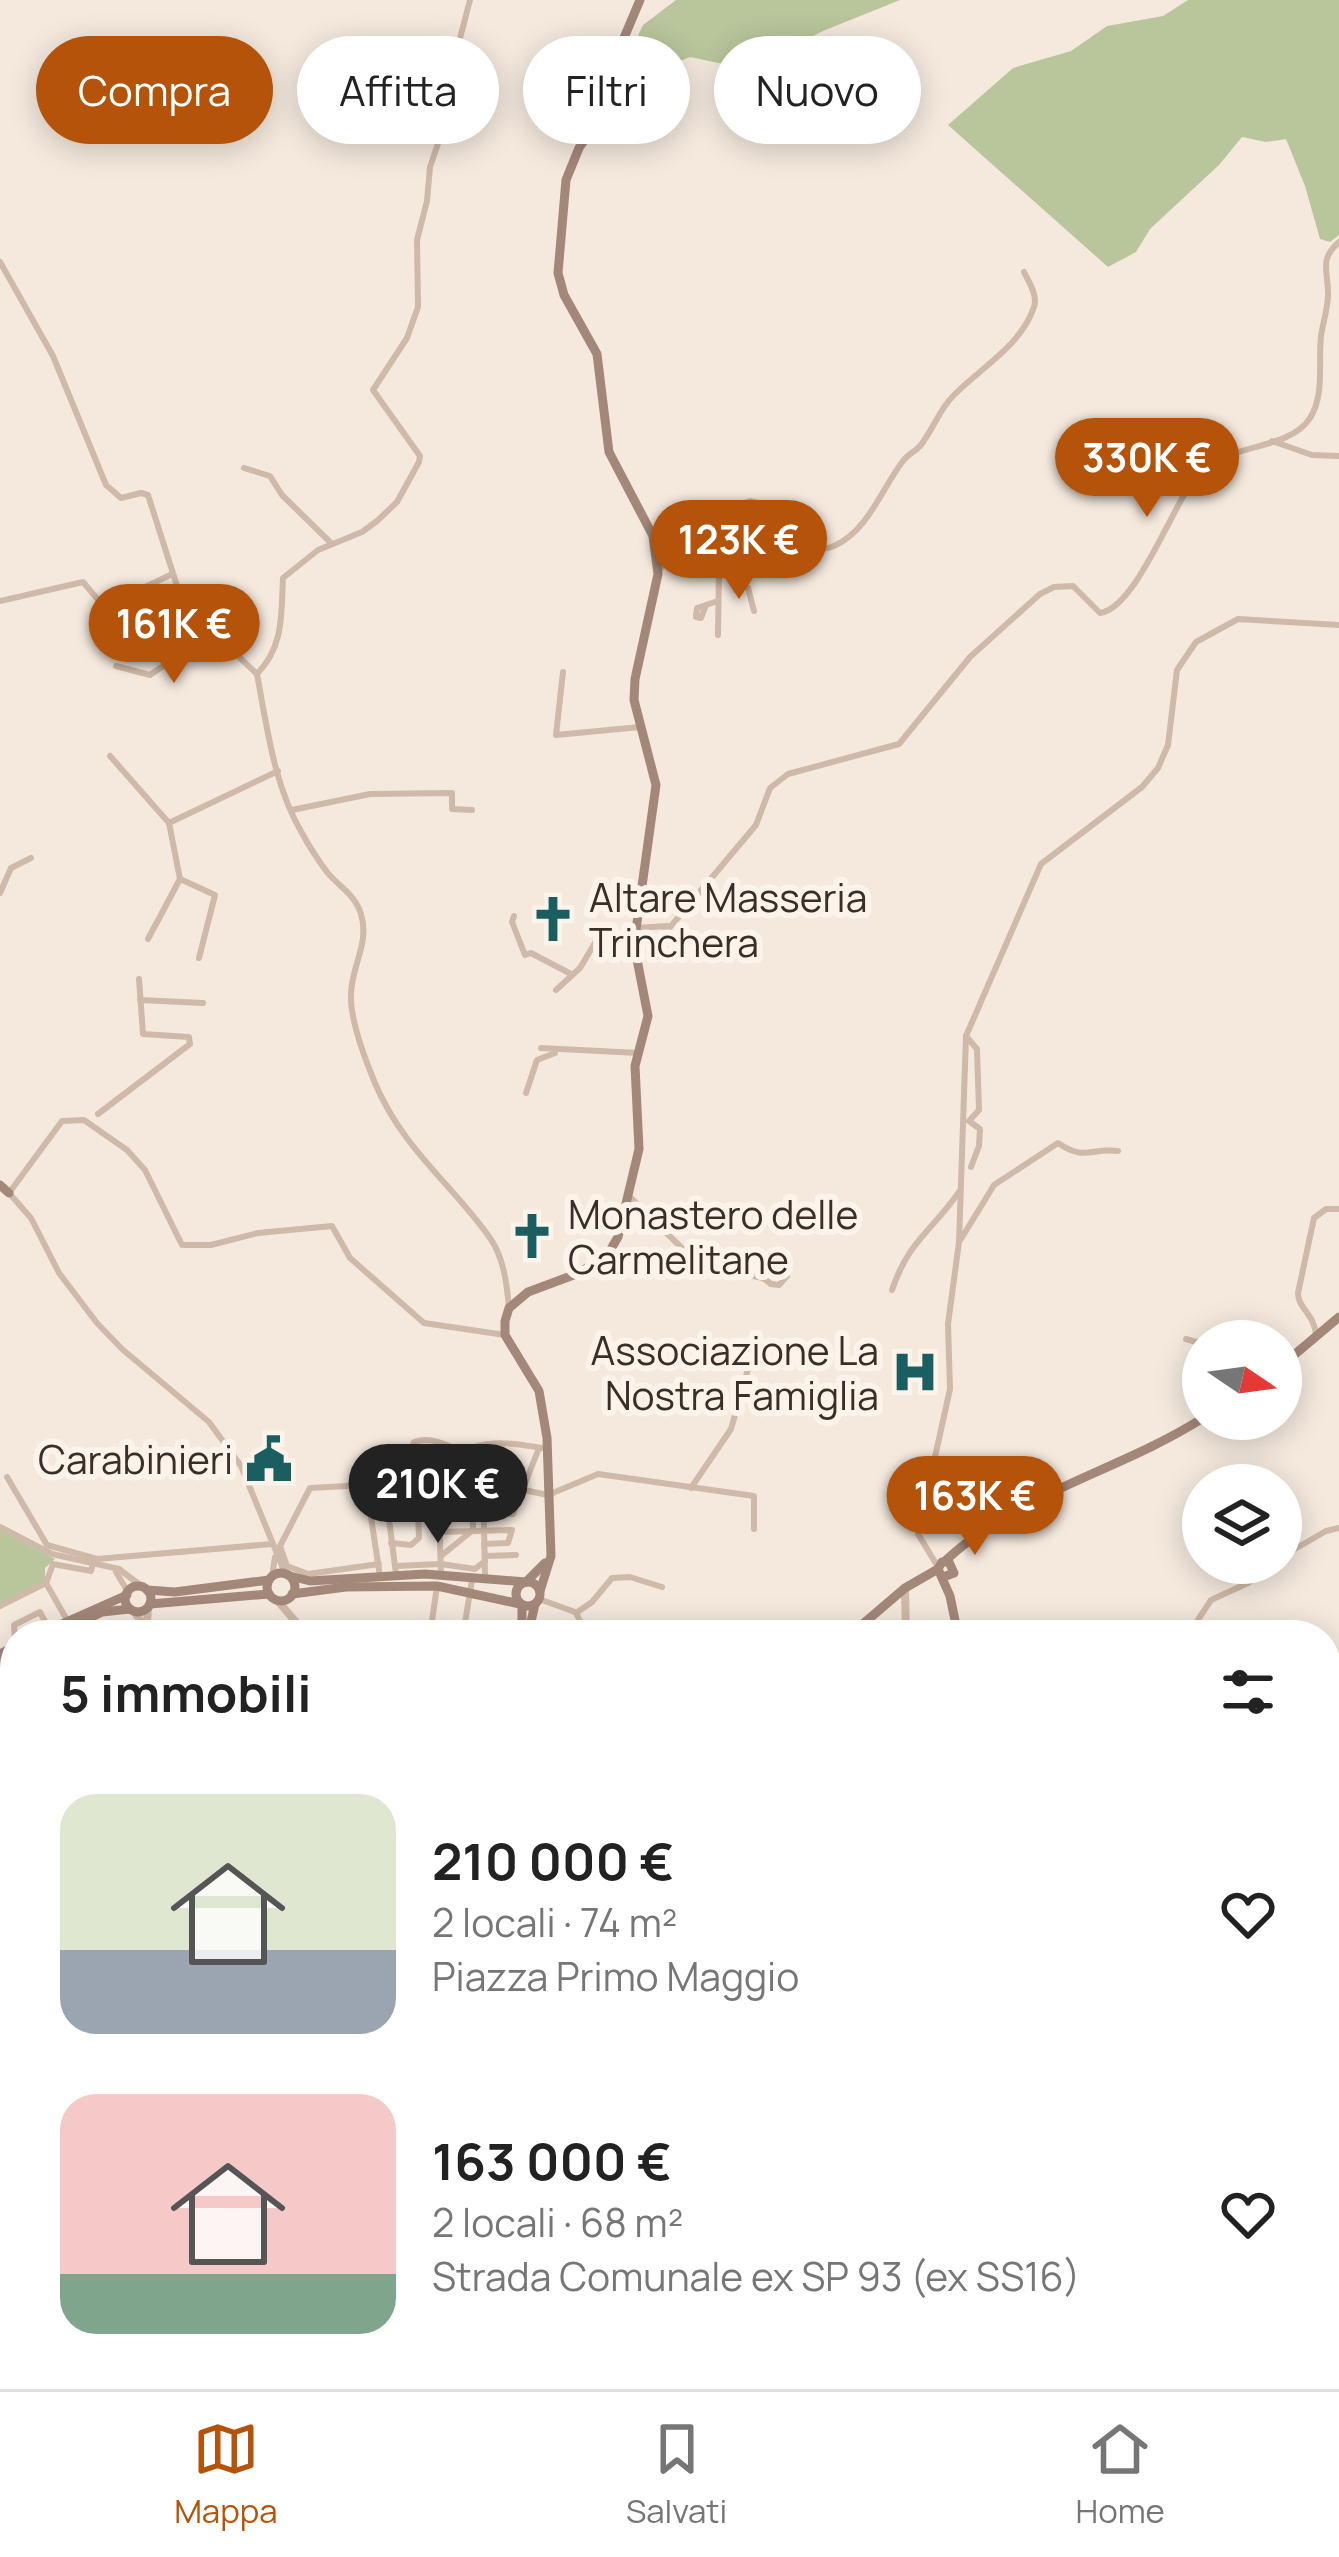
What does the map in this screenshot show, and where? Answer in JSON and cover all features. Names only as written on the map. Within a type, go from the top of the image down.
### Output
[{"type":"main road","points":[[531,1601],[550,1546],[548,1496],[539,1391],[505,1335],[509,1308],[528,1292],[579,1274],[608,1254],[618,1237],[639,1149],[638,1053],[648,1016],[635,932],[656,784],[640,727],[635,679],[658,574],[653,536],[609,452],[598,354],[564,295],[558,254],[566,180],[579,148],[608,105],[618,52],[640,0]]},
{"type":"main road","points":[[1302,1349],[1339,1317]]},
{"type":"main road","points":[[868,1620],[924,1574],[944,1570],[970,1544],[1044,1493],[1182,1431]]},
{"type":"main road","points":[[531,1601],[515,1592],[541,1570],[550,1546]]},
{"type":"main road","points":[[82,1620],[102,1612],[292,1595],[440,1570],[469,1592],[531,1601]]},
{"type":"main road","points":[[67,1619],[146,1589],[175,1592],[287,1575],[440,1570],[536,1585],[528,1620]]},
{"type":"main road","points":[[944,1570],[955,1620]]},
{"type":"main road","points":[[287,1575],[294,1583],[292,1595]]},
{"type":"main road","points":[[270,1578],[273,1597]]},
{"type":"main road","points":[[146,1589],[149,1606]]},
{"type":"main road","points":[[128,1593],[132,1610]]},
{"type":"street","points":[[461,36],[470,0]]},
{"type":"street","points":[[257,674],[274,657],[279,641],[284,578],[317,550],[377,521],[397,502],[419,463],[420,456],[373,390],[407,338],[418,307],[417,240],[438,144]]},
{"type":"street","points":[[556,990],[580,968],[596,940],[636,960],[671,926],[755,824],[775,781],[899,744],[970,657],[1040,594],[1072,586],[1100,613],[1114,609],[1140,576],[1181,496],[1204,465],[1296,430],[1310,419],[1318,393],[1328,291],[1323,268],[1328,253],[1339,242]]},
{"type":"street","points":[[0,262],[53,356],[106,485],[121,497],[148,495],[170,575],[213,632],[257,674],[278,771],[298,828],[328,873],[351,894],[361,915],[362,958],[350,1000],[376,1084],[435,1177],[491,1240],[501,1262],[509,1308]]},
{"type":"street","points":[[697,551],[740,505],[750,501],[778,512],[793,536],[823,548],[849,534],[878,502],[904,460],[920,447],[951,398],[1015,338],[1034,307],[1024,272]]},
{"type":"street","points":[[1272,440],[1312,455],[1339,456]]},
{"type":"street","points":[[244,467],[270,476],[282,496],[332,544]]},
{"type":"street","points":[[658,574],[678,543],[730,572],[748,588],[754,611]]},
{"type":"street","points":[[716,567],[755,568]]},
{"type":"street","points":[[716,567],[718,635]]},
{"type":"street","points":[[0,602],[82,582],[100,602],[110,604],[170,575]]},
{"type":"street","points":[[706,605],[718,601]]},
{"type":"street","points":[[944,1570],[918,1534],[949,1397],[948,1324],[959,1242],[966,1036],[1041,865],[1142,787],[1158,768],[1168,746],[1178,670],[1196,642],[1238,619],[1339,625]]},
{"type":"street","points":[[116,666],[150,675],[213,632]]},
{"type":"street","points":[[563,672],[556,734],[640,727]]},
{"type":"street","points":[[110,756],[169,823],[278,771]]},
{"type":"street","points":[[292,810],[370,794],[431,793],[452,793],[452,809],[472,810]]},
{"type":"street","points":[[148,939],[180,879],[169,823]]},
{"type":"street","points":[[0,893],[11,868],[31,858]]},
{"type":"street","points":[[180,879],[214,895],[199,958]]},
{"type":"street","points":[[638,910],[649,926]]},
{"type":"street","points":[[514,916],[525,955],[531,953],[571,974]]},
{"type":"street","points":[[635,932],[649,926],[671,926]]},
{"type":"street","points":[[635,932],[662,933]]},
{"type":"street","points":[[98,1114],[190,1040],[143,1034],[139,979]]},
{"type":"street","points":[[140,1000],[203,1003]]},
{"type":"street","points":[[173,1035],[177,1053]]},
{"type":"street","points":[[966,1036],[977,1049],[979,1110],[969,1121],[980,1129],[971,1167]]},
{"type":"street","points":[[541,1048],[638,1053]]},
{"type":"street","points":[[526,1093],[538,1060],[559,1052]]},
{"type":"street","points":[[287,1575],[274,1554],[256,1495],[223,1442],[198,1412],[97,1323],[59,1273],[32,1218],[5,1189],[62,1120],[78,1118],[128,1150],[142,1165],[182,1245],[200,1247],[258,1233],[332,1226],[350,1258],[424,1323],[505,1335]]},
{"type":"street","points":[[959,1242],[994,1185],[1058,1143],[1072,1153],[1088,1156],[1106,1149],[1118,1151]]},
{"type":"street","points":[[892,1291],[902,1262],[920,1235],[939,1222],[959,1192]]},
{"type":"street","points":[[627,1193],[691,1257],[712,1268],[763,1278]]},
{"type":"street","points":[[1316,1337],[1314,1319],[1298,1293],[1315,1218],[1326,1209],[1339,1209]]},
{"type":"street","points":[[691,1488],[731,1429],[757,1337]]},
{"type":"street","points":[[380,1570],[366,1485],[378,1458],[404,1466],[414,1442],[442,1442],[461,1454]]},
{"type":"street","points":[[426,1482],[430,1465],[487,1444],[543,1448],[513,1514],[439,1511],[440,1570],[432,1620]]},
{"type":"street","points":[[396,1570],[386,1496],[391,1489],[426,1482],[459,1486],[461,1454]]},
{"type":"street","points":[[524,1490],[548,1496],[598,1474],[756,1498],[754,1529]]},
{"type":"street","points":[[466,1620],[469,1592],[485,1558],[483,1476],[508,1476]]},
{"type":"street","points":[[8,1478],[47,1545],[97,1558],[272,1544]]},
{"type":"street","points":[[328,1575],[292,1570],[284,1561],[282,1540],[310,1489],[366,1485]]},
{"type":"street","points":[[391,1543],[411,1545],[419,1538],[417,1487]]},
{"type":"street","points":[[440,1570],[473,1530],[472,1511]]},
{"type":"street","points":[[0,1527],[52,1554],[125,1572],[134,1584],[146,1589]]},
{"type":"street","points":[[1302,1546],[1339,1528]]},
{"type":"street","points":[[440,1532],[512,1530],[508,1543],[484,1544]]},
{"type":"street","points":[[270,1578],[274,1554]]},
{"type":"street","points":[[440,1570],[475,1569],[485,1558],[516,1555]]},
{"type":"street","points":[[0,1606],[46,1583],[53,1564],[91,1571],[93,1564]]},
{"type":"street","points":[[107,1568],[121,1574],[128,1593]]},
{"type":"street","points":[[576,1613],[612,1578],[630,1577],[662,1587]]},
{"type":"street","points":[[46,1583],[67,1619]]},
{"type":"street","points":[[1198,1620],[1211,1600],[1247,1584]]},
{"type":"street","points":[[905,1588],[906,1620]]},
{"type":"street","points":[[292,1595],[297,1620]]},
{"type":"street","points":[[273,1597],[297,1620]]},
{"type":"street","points":[[531,1601],[576,1613],[580,1620]]},
{"type":"street","points":[[146,1620],[149,1606]]},
{"type":"street","points":[[132,1610],[139,1620]]},
{"type":"green space","points":[[676,0],[900,0],[813,36],[714,36],[714,62],[690,57],[690,36],[638,36],[643,25]]},
{"type":"green space","points":[[1188,0],[1339,0],[1339,235],[1330,242],[1320,239],[1286,139],[1266,142],[1242,137],[1150,229],[1136,252],[1108,267],[948,125],[1013,68],[1071,51],[1107,26],[1163,16]]},
{"type":"green space","points":[[0,1530],[55,1559],[45,1568],[45,1581],[0,1604]]},
{"type":"place","name":"Altare Masseria Trinchera","points":[[553,919]]},
{"type":"place","name":"Monastero delle Carmelitane","points":[[532,1236]]},
{"type":"place","name":"Associazione La Nostra Famiglia","points":[[915,1372]]},
{"type":"place","name":"Carabinieri","points":[[269,1459]]}]
